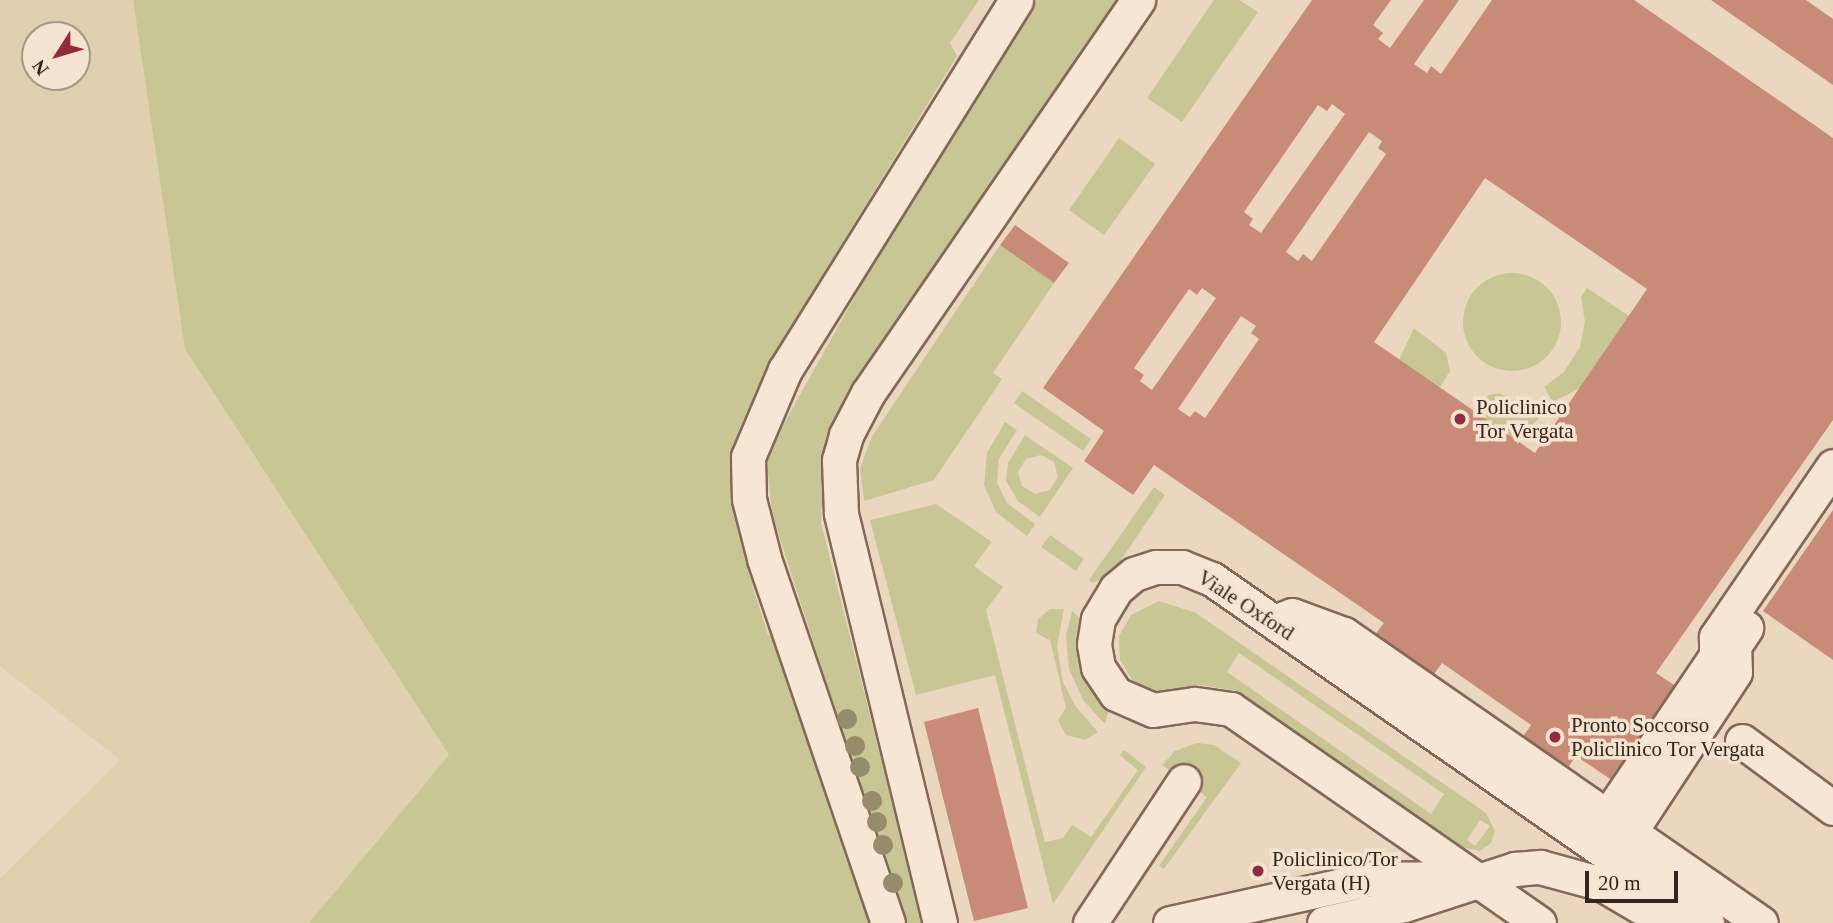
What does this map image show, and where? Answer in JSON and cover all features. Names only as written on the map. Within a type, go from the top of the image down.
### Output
[{"type":"lane","points":[[888,923],[764,558],[749,499],[748,457],[785,370],[1016,0]]},
{"type":"lane","points":[[940,923],[841,513],[839,460],[846,435],[868,393],[1138,0]]},
{"type":"lane","points":[[1619,825],[1716,656],[1717,637],[1833,466]]},
{"type":"lane","points":[[1619,825],[1735,672],[1734,646],[1833,498]]},
{"type":"lane","name":"Viale Oxford","points":[[1539,923],[1240,714],[1208,704],[1153,710],[1130,704],[1108,686],[1095,657],[1095,629],[1108,599],[1126,579],[1156,567],[1182,568],[1203,575],[1707,923]]},
{"type":"lane","points":[[1274,622],[1292,615],[1344,634],[1761,923]]},
{"type":"lane","points":[[1742,741],[1833,808]]},
{"type":"lane","points":[[1090,923],[1184,781]]},
{"type":"lane","points":[[1324,923],[1412,902],[1479,879],[1529,867],[1567,871],[1620,893],[1668,923]]},
{"type":"lane","points":[[1170,923],[1370,879],[1429,875],[1479,879]]},
{"type":"lane","points":[[1422,923],[1445,910],[1479,879]]},
{"type":"shaded area","points":[[0,0],[133,0],[185,349],[449,755],[309,923],[0,923],[0,879],[120,760],[0,666]]},
{"type":"shaded area","points":[[133,0],[979,0],[950,43],[957,56],[811,294],[737,438],[732,470],[734,510],[757,577],[752,585],[768,635],[782,640],[873,923],[309,923],[449,755],[185,349]]},
{"type":"shaded area","points":[[1037,0],[1127,0],[824,467],[821,523],[923,923],[904,923],[772,514],[767,463],[781,429],[942,140]]},
{"type":"shaded area","points":[[1214,0],[1239,0],[1258,12],[1182,122],[1147,98]]},
{"type":"shaded area","points":[[1119,138],[1155,164],[1104,235],[1069,210]]},
{"type":"shaded area","points":[[1000,245],[1054,283],[993,373],[1002,379],[934,480],[864,501],[860,469],[871,438]]},
{"type":"shaded area","points":[[1512,273],[1531,277],[1547,287],[1557,303],[1561,322],[1557,341],[1547,357],[1531,367],[1512,371],[1493,367],[1477,357],[1467,341],[1463,322],[1467,303],[1477,287],[1493,277]]},
{"type":"shaded area","points":[[1587,288],[1629,316],[1580,388],[1553,402],[1544,387],[1564,372],[1580,347],[1585,322],[1581,297]]},
{"type":"shaded area","points":[[1414,328],[1446,353],[1450,371],[1440,387],[1399,360]]},
{"type":"shaded area","points":[[1022,391],[1091,439],[1083,451],[1014,403]]},
{"type":"shaded area","points":[[1500,393],[1540,417],[1518,441],[1475,412],[1488,395]]},
{"type":"shaded area","points":[[1005,422],[1017,430],[999,459],[997,483],[1007,503],[1035,524],[1027,536],[996,512],[984,485],[987,453]]},
{"type":"shaded area","points":[[1025,435],[1073,468],[1040,517],[1018,501],[1006,481],[1008,463]],"holes":[[[1041,455],[1054,462],[1058,477],[1050,490],[1035,494],[1022,486],[1018,472],[1026,459]]]},
{"type":"shaded area","points":[[1154,487],[1165,495],[1110,576],[1092,583],[1089,580]]},
{"type":"shaded area","points":[[936,504],[992,542],[974,566],[1003,587],[986,610],[1045,842],[1063,838],[1072,825],[1091,837],[1138,770],[1120,755],[1124,750],[1146,767],[1053,904],[995,675],[916,695],[870,520]]},
{"type":"shaded area","points":[[1050,535],[1084,559],[1076,571],[1041,547]]},
{"type":"shaded area","points":[[1159,601],[1196,613],[1486,813],[1495,831],[1491,843],[1480,851],[1461,847],[1237,691],[1201,685],[1157,692],[1133,681],[1120,660],[1119,636],[1131,615]],"holes":[[[1239,653],[1444,794],[1431,814],[1227,672]],[[1480,820],[1490,826],[1475,846],[1467,840]]]},
{"type":"shaded area","points":[[1050,609],[1064,609],[1057,646],[1063,682],[1076,707],[1098,732],[1085,740],[1066,735],[1058,720],[1066,708],[1050,640],[1036,633],[1038,619]]},
{"type":"shaded area","points":[[1072,611],[1083,621],[1085,676],[1108,712],[1105,724],[1083,700],[1069,669],[1066,636]]},
{"type":"shaded area","points":[[1197,743],[1214,745],[1241,763],[1164,869],[1159,866],[1207,797],[1162,765],[1175,751]]},
{"type":"building","name":"Policlinico Tor Vergata","points":[[1312,0],[1391,0],[1373,25],[1383,33],[1378,39],[1390,48],[1424,0],[1459,0],[1414,64],[1427,73],[1431,66],[1441,74],[1492,0],[1634,0],[1833,138],[1833,420],[1656,673],[1701,703],[1637,797],[1576,756],[1544,802],[1500,770],[1531,725],[1442,663],[1409,709],[1350,667],[1384,623],[1154,465],[1133,495],[1084,461],[1104,431],[1043,388]],"holes":[[[1332,104],[1345,114],[1261,233],[1249,225],[1253,219],[1244,212],[1318,105],[1327,111]],[[1369,132],[1382,141],[1378,148],[1386,154],[1312,261],[1303,254],[1298,261],[1286,252]],[[1485,178],[1647,289],[1535,453],[1374,342]],[[1202,288],[1216,298],[1152,390],[1140,381],[1144,375],[1134,368],[1189,289],[1197,295]],[[1241,316],[1256,326],[1251,333],[1259,339],[1205,418],[1195,411],[1190,417],[1178,409]]]},
{"type":"building","points":[[1711,0],[1806,0],[1833,19],[1833,85]]},
{"type":"building","points":[[1015,225],[1069,263],[1054,283],[1000,245]]},
{"type":"building","points":[[1833,510],[1833,660],[1763,611]]},
{"type":"building","points":[[978,708],[1028,908],[974,921],[924,722]]},
{"type":"place","name":"Policlinico Tor Vergata","points":[[1460,419]]},
{"type":"place","name":"Pronto Soccorso Policlinico Tor Vergata","points":[[1555,737]]},
{"type":"place","name":"Policlinico/Tor Vergata (H)","points":[[1258,871]]}]
